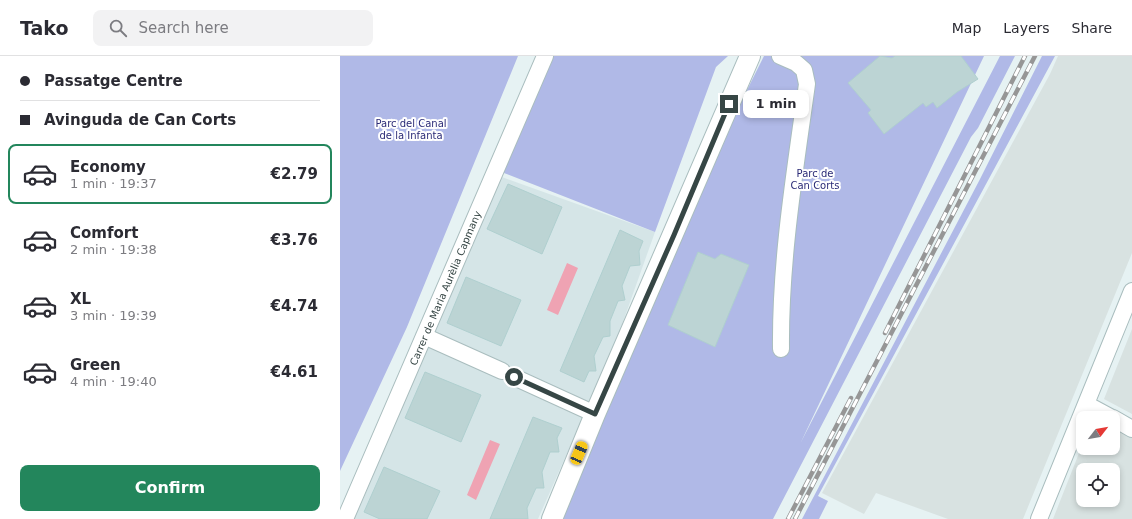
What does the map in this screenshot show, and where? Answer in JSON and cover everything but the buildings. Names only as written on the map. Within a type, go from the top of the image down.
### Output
[{"type":"street","name":"Carrer de Maria Aurèlia Capmany","points":[[345,519],[545,56]]},
{"type":"street","points":[[552,519],[595,414],[750,56]]},
{"type":"street","points":[[780,56],[796,63],[804,70],[807,84],[788,226],[781,309],[781,349]]},
{"type":"street","points":[[1039,519],[1132,291]]},
{"type":"street","points":[[424,336],[595,414]]},
{"type":"street","points":[[1086,404],[1100,411]]},
{"type":"street","points":[[1120,422],[1132,429]]},
{"type":"shaded area","points":[[1058,56],[1132,56],[1132,253],[1023,519],[948,519],[876,493],[864,514],[822,493],[1050,74]]},
{"type":"shaded area","points":[[499,176],[655,232],[614,347],[538,519],[353,519],[362,502]]},
{"type":"shaded area","points":[[567,263],[578,268],[558,315],[547,310]]},
{"type":"shaded area","points":[[1132,329],[1132,414],[1104,399]]},
{"type":"shaded area","points":[[1120,431],[1132,437],[1132,519],[1053,519],[1078,455],[1120,455]]},
{"type":"shaded area","points":[[490,440],[500,444],[476,500],[467,495]]},
{"type":"green space","name":"Parc del Canal de la Infanta","points":[[340,56],[518,56],[407,327],[340,471]]},
{"type":"green space","points":[[551,56],[728,56],[716,67],[655,232],[504,173],[499,163]]},
{"type":"green space","name":"Parc de Can Corts","points":[[764,56],[984,56],[801,442],[1000,56],[1015,56],[978,128],[971,137],[773,519],[547,519],[728,128]]},
{"type":"green space","points":[[1042,56],[1055,56],[818,496],[828,501],[819,519],[802,519],[979,181]]},
{"type":"railway","points":[[885,333],[1025,56]]},
{"type":"railway","points":[[795,519],[1035,56]]},
{"type":"railway","points":[[788,519],[851,398]]},
{"type":"route","points":[[514,377],[595,414],[674,235],[729,104]]}]
